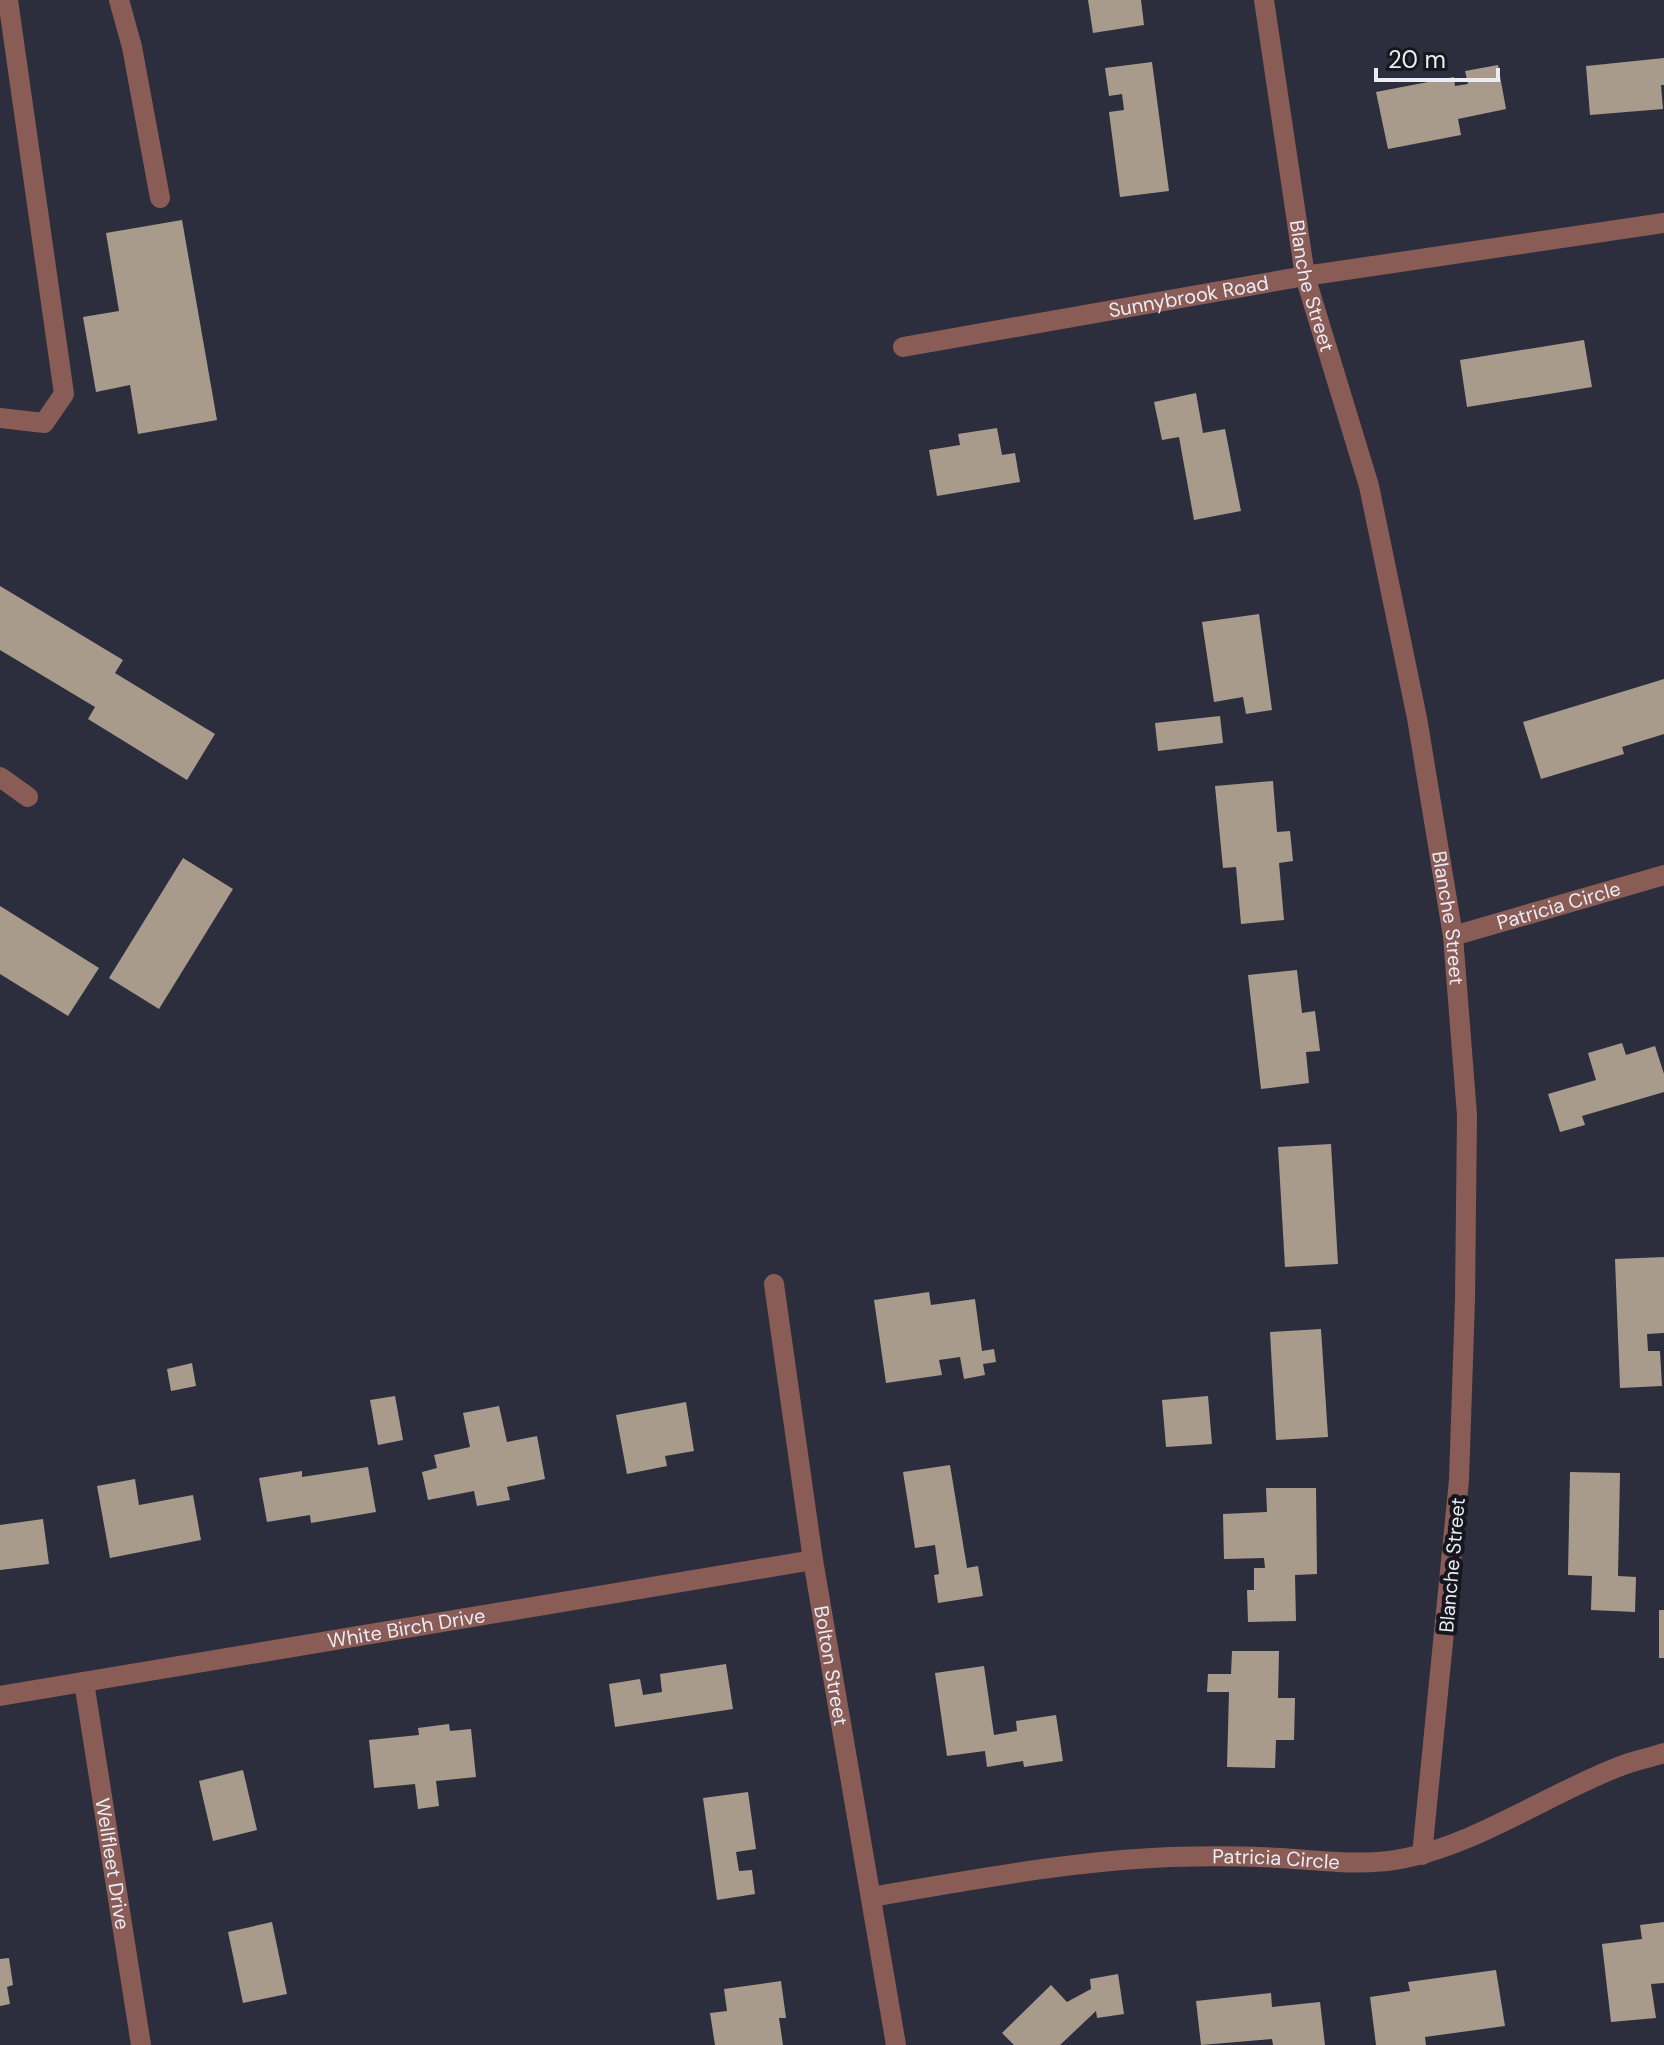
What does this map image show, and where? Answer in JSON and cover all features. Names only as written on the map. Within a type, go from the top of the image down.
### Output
[{"type":"street","points":[[0,418],[44,423],[64,394],[8,0]]},
{"type":"street","points":[[119,0],[132,47],[160,198]]},
{"type":"street","name":"Blanche Street","points":[[1264,0],[1305,276],[1369,486],[1417,718],[1453,936],[1467,1115],[1460,1465],[1422,1855]]},
{"type":"street","name":"Sunnybrook Road","points":[[903,347],[1305,276],[1664,223]]},
{"type":"street","points":[[0,777],[28,797]]},
{"type":"street","name":"Patricia Circle","points":[[1453,936],[1664,875]]},
{"type":"street","name":"Bolton Street","points":[[774,1284],[813,1560],[896,2045]]},
{"type":"street","name":"White Birch Drive","points":[[0,1696],[813,1560]]},
{"type":"street","name":"Wellfleet Drive","points":[[84,1682],[141,2045]]},
{"type":"street","name":"Patricia Circle","points":[[871,1897],[1095,1862],[1250,1856],[1334,1862],[1392,1861],[1422,1855],[1461,1840],[1619,1766],[1664,1753]]},
{"type":"building","points":[[1088,0],[1141,0],[1144,25],[1093,33]]},
{"type":"building","points":[[1664,58],[1664,85],[1661,85],[1663,109],[1590,115],[1586,66]]},
{"type":"building","points":[[1152,62],[1169,191],[1120,197],[1109,112],[1124,110],[1122,94],[1109,96],[1105,68]]},
{"type":"building","points":[[1498,65],[1506,109],[1458,119],[1461,135],[1388,149],[1376,92],[1454,77],[1455,86],[1468,84],[1465,71]]},
{"type":"building","points":[[182,220],[217,420],[138,434],[130,385],[96,392],[83,317],[119,311],[106,233]]},
{"type":"building","points":[[1584,340],[1592,387],[1467,407],[1460,360]]},
{"type":"building","points":[[1196,393],[1203,433],[1225,429],[1241,511],[1194,520],[1179,437],[1162,440],[1154,402]]},
{"type":"building","points":[[997,428],[1002,455],[1015,453],[1020,482],[937,496],[929,450],[960,445],[958,434]]},
{"type":"building","points":[[0,586],[123,660],[115,673],[215,734],[187,780],[88,719],[95,707],[0,650]]},
{"type":"building","points":[[1259,614],[1272,710],[1246,714],[1243,697],[1214,702],[1202,622]]},
{"type":"building","points":[[1664,679],[1664,734],[1622,747],[1624,754],[1541,779],[1523,722]]},
{"type":"building","points":[[1220,716],[1223,743],[1158,751],[1155,723]]},
{"type":"building","points":[[1273,781],[1277,832],[1290,831],[1293,861],[1279,863],[1284,920],[1241,924],[1236,867],[1223,868],[1215,786]]},
{"type":"building","points":[[183,858],[233,889],[159,1009],[109,978]]},
{"type":"building","points":[[0,906],[99,968],[68,1016],[0,974]]},
{"type":"building","points":[[1297,970],[1302,1013],[1315,1011],[1320,1051],[1306,1052],[1309,1083],[1261,1089],[1248,975]]},
{"type":"building","points":[[1622,1043],[1626,1055],[1655,1046],[1664,1074],[1664,1092],[1582,1116],[1585,1125],[1560,1132],[1548,1094],[1596,1080],[1588,1053]]},
{"type":"building","points":[[1331,1144],[1338,1264],[1285,1267],[1278,1147]]},
{"type":"building","points":[[1664,1257],[1664,1333],[1647,1334],[1648,1351],[1660,1351],[1662,1386],[1620,1388],[1615,1259]]},
{"type":"building","points":[[929,1292],[931,1305],[975,1299],[982,1351],[994,1349],[996,1362],[983,1364],[985,1375],[964,1379],[960,1357],[939,1360],[942,1375],[886,1383],[874,1300]]},
{"type":"building","points":[[1321,1329],[1328,1437],[1276,1440],[1270,1332]]},
{"type":"building","points":[[192,1363],[196,1386],[171,1391],[167,1369]]},
{"type":"building","points":[[395,1396],[403,1440],[378,1445],[370,1400]]},
{"type":"building","points":[[1208,1396],[1212,1444],[1166,1447],[1162,1400]]},
{"type":"building","points":[[686,1402],[694,1451],[665,1456],[667,1466],[627,1474],[616,1415]]},
{"type":"building","points":[[499,1406],[507,1442],[537,1436],[545,1479],[507,1487],[510,1500],[477,1506],[474,1491],[428,1500],[422,1472],[437,1468],[434,1455],[470,1447],[463,1413]]},
{"type":"building","points":[[950,1465],[967,1568],[978,1566],[983,1596],[938,1603],[934,1575],[939,1574],[935,1545],[915,1548],[903,1472]]},
{"type":"building","points":[[368,1467],[376,1512],[311,1523],[310,1515],[267,1522],[259,1478],[302,1471],[302,1477]]},
{"type":"building","points":[[1570,1472],[1620,1473],[1618,1576],[1636,1577],[1635,1612],[1591,1610],[1592,1576],[1568,1575]]},
{"type":"building","points":[[135,1479],[139,1505],[193,1495],[201,1540],[110,1558],[97,1486]]},
{"type":"building","points":[[1266,1488],[1316,1488],[1317,1574],[1295,1575],[1296,1621],[1248,1622],[1247,1590],[1254,1590],[1254,1568],[1265,1568],[1264,1558],[1224,1559],[1223,1514],[1267,1512]]},
{"type":"building","points":[[43,1519],[49,1564],[0,1570],[0,1525]]},
{"type":"building","points":[[1659,1610],[1664,1610],[1664,1658],[1659,1658]]},
{"type":"building","points":[[1232,1651],[1279,1651],[1278,1698],[1295,1698],[1294,1740],[1276,1740],[1275,1768],[1227,1767],[1229,1692],[1207,1692],[1208,1674],[1231,1674]]},
{"type":"building","points":[[726,1664],[733,1709],[615,1727],[609,1684],[640,1679],[643,1695],[662,1692],[660,1674]]},
{"type":"building","points":[[984,1666],[994,1735],[1017,1731],[1016,1721],[1056,1715],[1063,1761],[1024,1767],[1023,1761],[987,1767],[985,1751],[947,1756],[935,1673]]},
{"type":"building","points":[[449,1724],[450,1731],[471,1729],[476,1777],[436,1781],[439,1806],[418,1809],[415,1784],[374,1788],[369,1740],[419,1735],[418,1728]]},
{"type":"building","points":[[243,1770],[257,1830],[213,1841],[199,1781]]},
{"type":"building","points":[[748,1792],[756,1849],[736,1852],[739,1871],[752,1870],[755,1894],[717,1900],[703,1798]]},
{"type":"building","points":[[272,1922],[287,1994],[243,2003],[228,1932]]},
{"type":"building","points":[[1664,1922],[1664,1983],[1651,1984],[1656,2018],[1611,2022],[1602,1944],[1642,1939],[1640,1925]]},
{"type":"building","points":[[9,1958],[13,1985],[7,1987],[10,2004],[0,2006],[0,1959]]},
{"type":"building","points":[[1496,1970],[1505,2026],[1425,2037],[1426,2045],[1376,2045],[1370,1997],[1410,1991],[1408,1982]]},
{"type":"building","points":[[1118,1974],[1124,2014],[1097,2018],[1096,2011],[1060,2045],[1014,2045],[1002,2033],[1051,1985],[1067,2002],[1091,1989],[1090,1979]]},
{"type":"building","points":[[781,1981],[786,2018],[779,2018],[783,2045],[715,2045],[710,2013],[727,2011],[724,1989]]},
{"type":"building","points":[[1271,1993],[1272,2007],[1320,2002],[1325,2045],[1273,2045],[1272,2039],[1201,2045],[1196,2001]]}]
